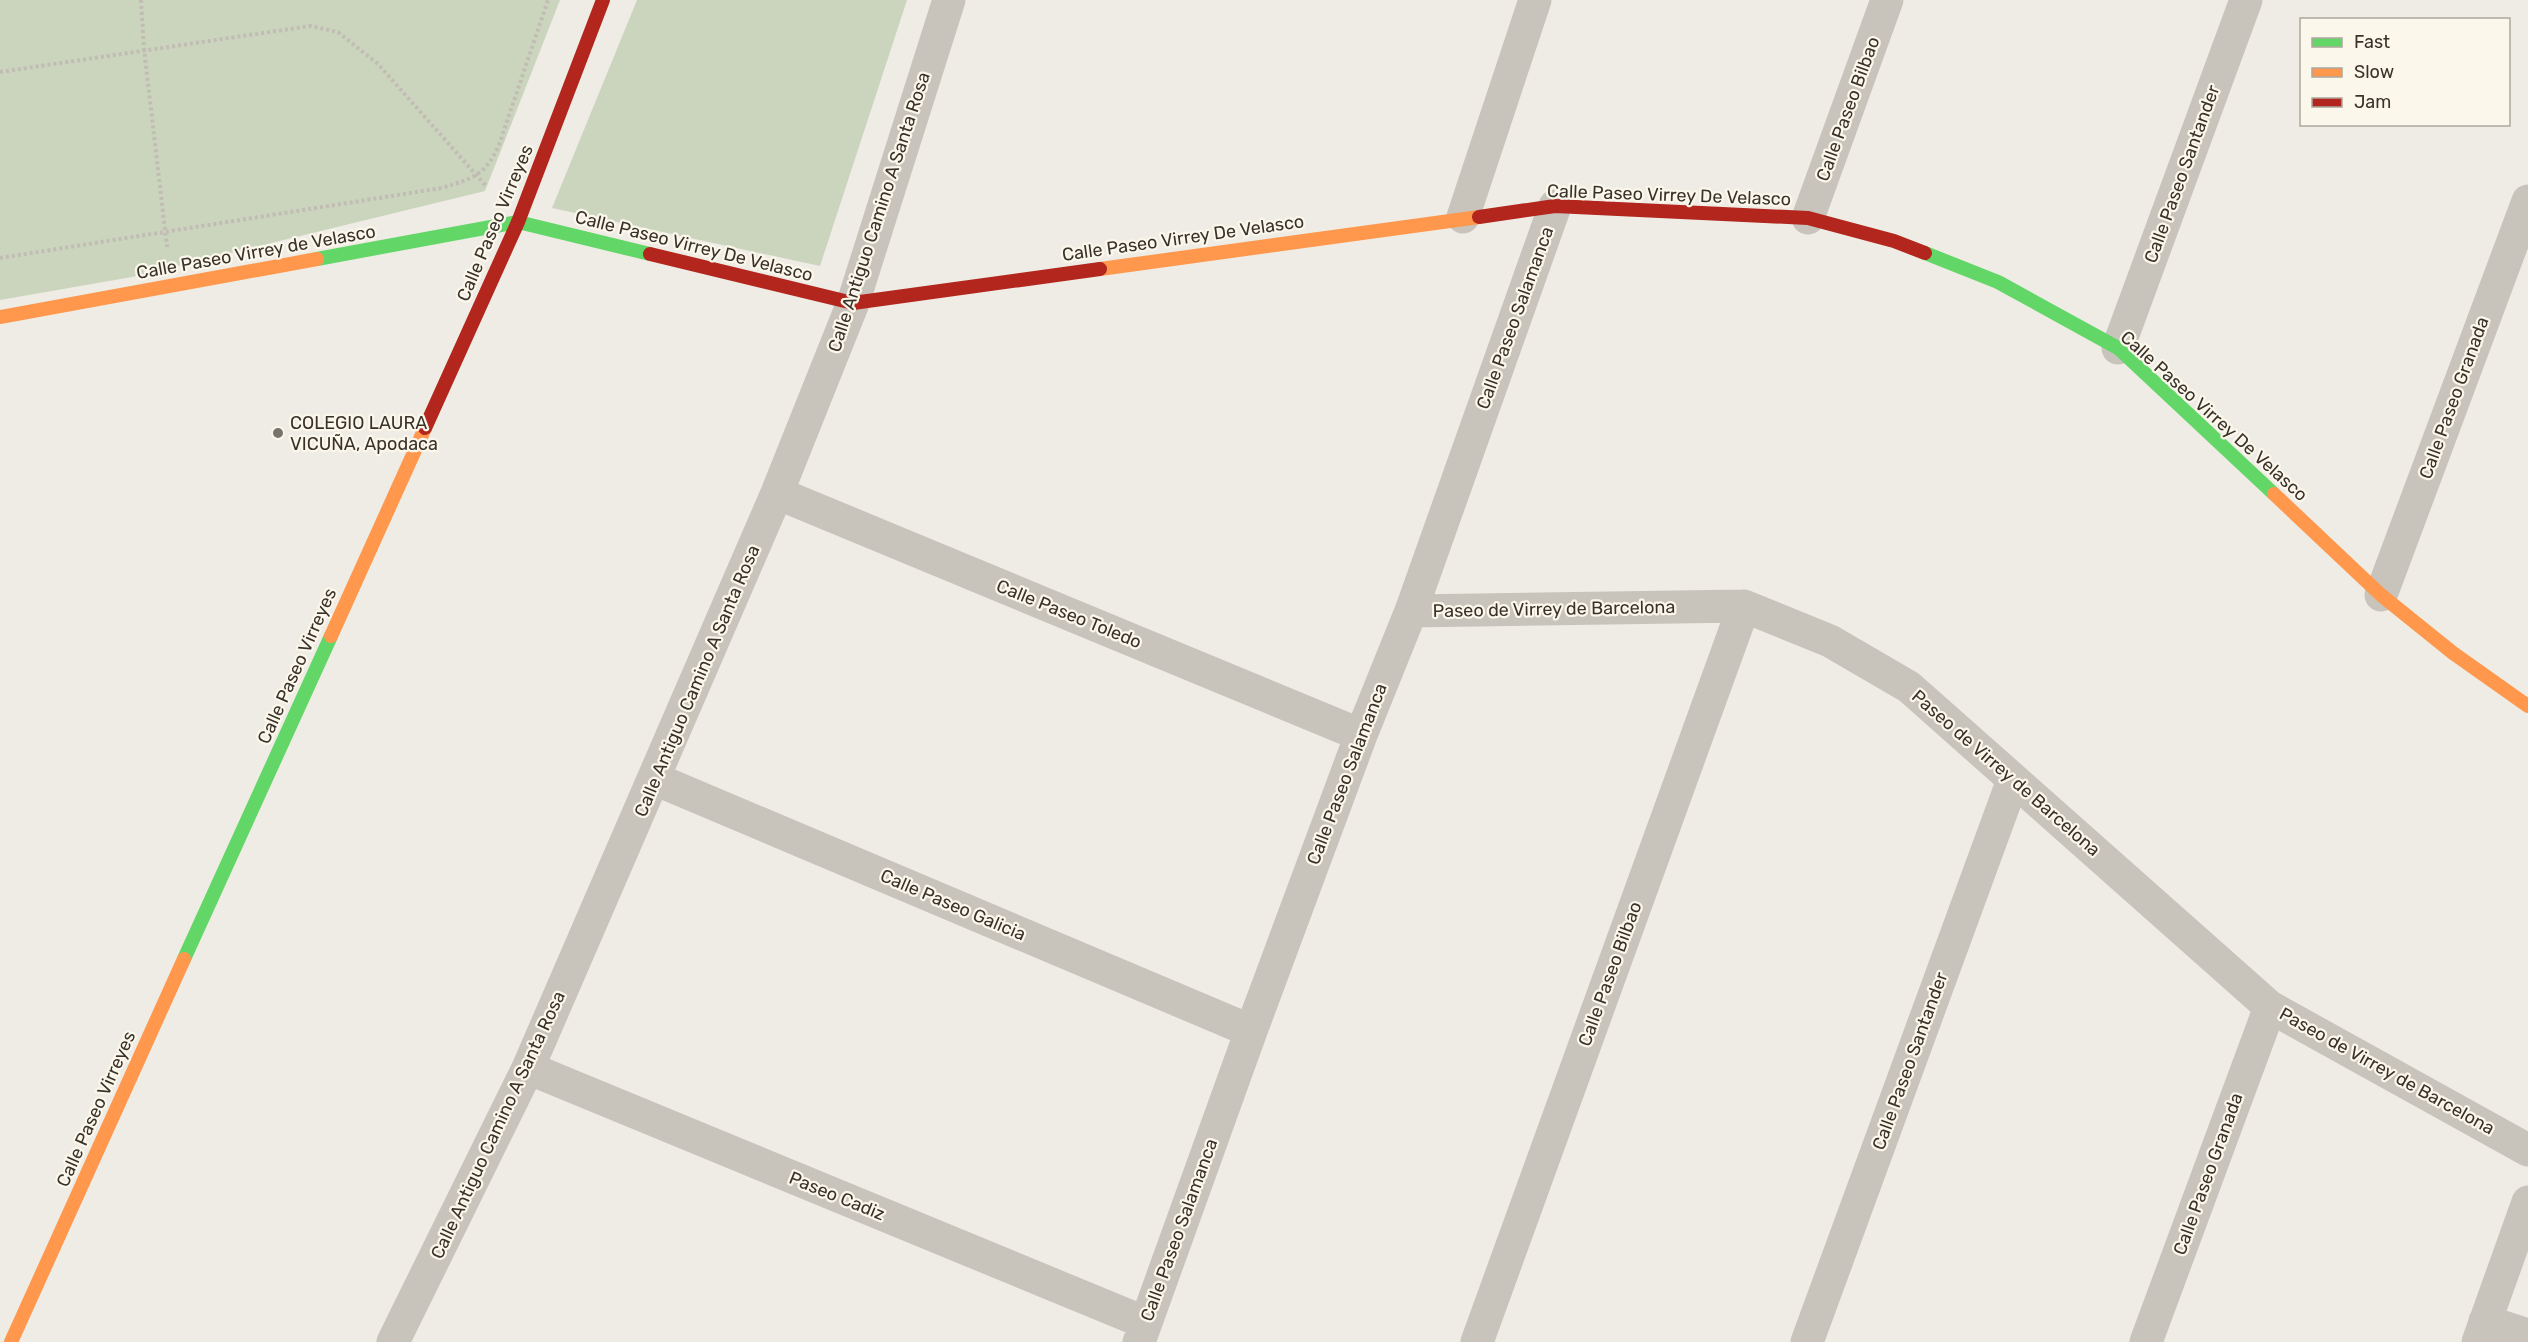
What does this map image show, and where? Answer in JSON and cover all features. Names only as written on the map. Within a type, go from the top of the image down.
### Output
[{"type":"street","name":"Calle Paseo Virreyes","points":[[11,1342],[518,222],[603,0]]},
{"type":"street","name":"Calle Antiguo Camino A Santa Rosa","points":[[393,1342],[528,1068],[777,493],[853,303],[949,0]]},
{"type":"street","points":[[1463,217],[1535,0]]},
{"type":"street","name":"Calle Paseo Bilbao","points":[[1808,218],[1887,0]]},
{"type":"street","name":"Calle Paseo Santander","points":[[2118,348],[2246,0]]},
{"type":"street","name":"Calle Paseo Granada","points":[[2381,595],[2528,201]]},
{"type":"street","name":"Calle Paseo Virrey De Velasco","points":[[518,222],[853,303],[1555,206],[1808,218],[1894,241],[1998,282],[2118,348],[2381,595],[2453,653],[2528,706]]},
{"type":"street","name":"Calle Paseo Salamanca","points":[[1143,1333],[1251,1030],[1361,735],[1411,611],[1555,206]]},
{"type":"street","name":"Calle Paseo Virrey de Velasco","points":[[0,317],[518,222]]},
{"type":"street","name":"Calle Paseo Toledo","points":[[777,493],[1361,735]]},
{"type":"street","name":"Calle Paseo Bilbao","points":[[1477,1342],[1744,606]]},
{"type":"street","name":"Paseo de Virrey de Barcelona","points":[[1411,611],[1744,606],[1830,641],[1909,687],[2270,1007],[2528,1150]]},
{"type":"street","name":"Calle Paseo Galicia","points":[[655,779],[1251,1030]]},
{"type":"street","name":"Calle Paseo Santander","points":[[1807,1342],[2013,780]]},
{"type":"street","name":"Calle Paseo Granada","points":[[2146,1342],[2270,1007]]},
{"type":"street","name":"Paseo Cadiz","points":[[528,1068],[1143,1333]]},
{"type":"street","points":[[2528,1202],[2482,1331],[2528,1335]]},
{"type":"path","points":[[141,0],[144,49],[172,285]]},
{"type":"path","points":[[0,258],[442,188],[477,175],[490,163],[499,145],[548,0]]},
{"type":"path","points":[[0,72],[310,26],[338,32],[378,64],[518,222]]},
{"type":"green space","points":[[0,0],[560,0],[485,191],[132,277],[0,300]]},
{"type":"green space","points":[[637,0],[907,0],[820,266],[552,208]]},
{"type":"traffic: fast","points":[[317,259],[518,222],[650,254]]},
{"type":"traffic: fast","points":[[1925,253],[1998,282],[2118,348],[2274,494]]},
{"type":"traffic: fast","points":[[184,959],[331,636]]},
{"type":"traffic: slow","points":[[1100,269],[1479,217]]},
{"type":"traffic: slow","points":[[0,317],[317,259]]},
{"type":"traffic: slow","points":[[331,636],[425,428]]},
{"type":"traffic: slow","points":[[2274,494],[2381,595],[2453,653],[2528,706]]},
{"type":"traffic: slow","points":[[11,1342],[184,959]]},
{"type":"traffic: jam","points":[[425,428],[518,222],[603,0]]},
{"type":"traffic: jam","points":[[1479,217],[1555,206],[1808,218],[1894,241],[1925,253]]},
{"type":"traffic: jam","points":[[650,254],[853,303],[1100,269]]},
{"type":"place","name":"COLEGIO LAURA VICUÑA, Apodaca","points":[[278,433]]}]
